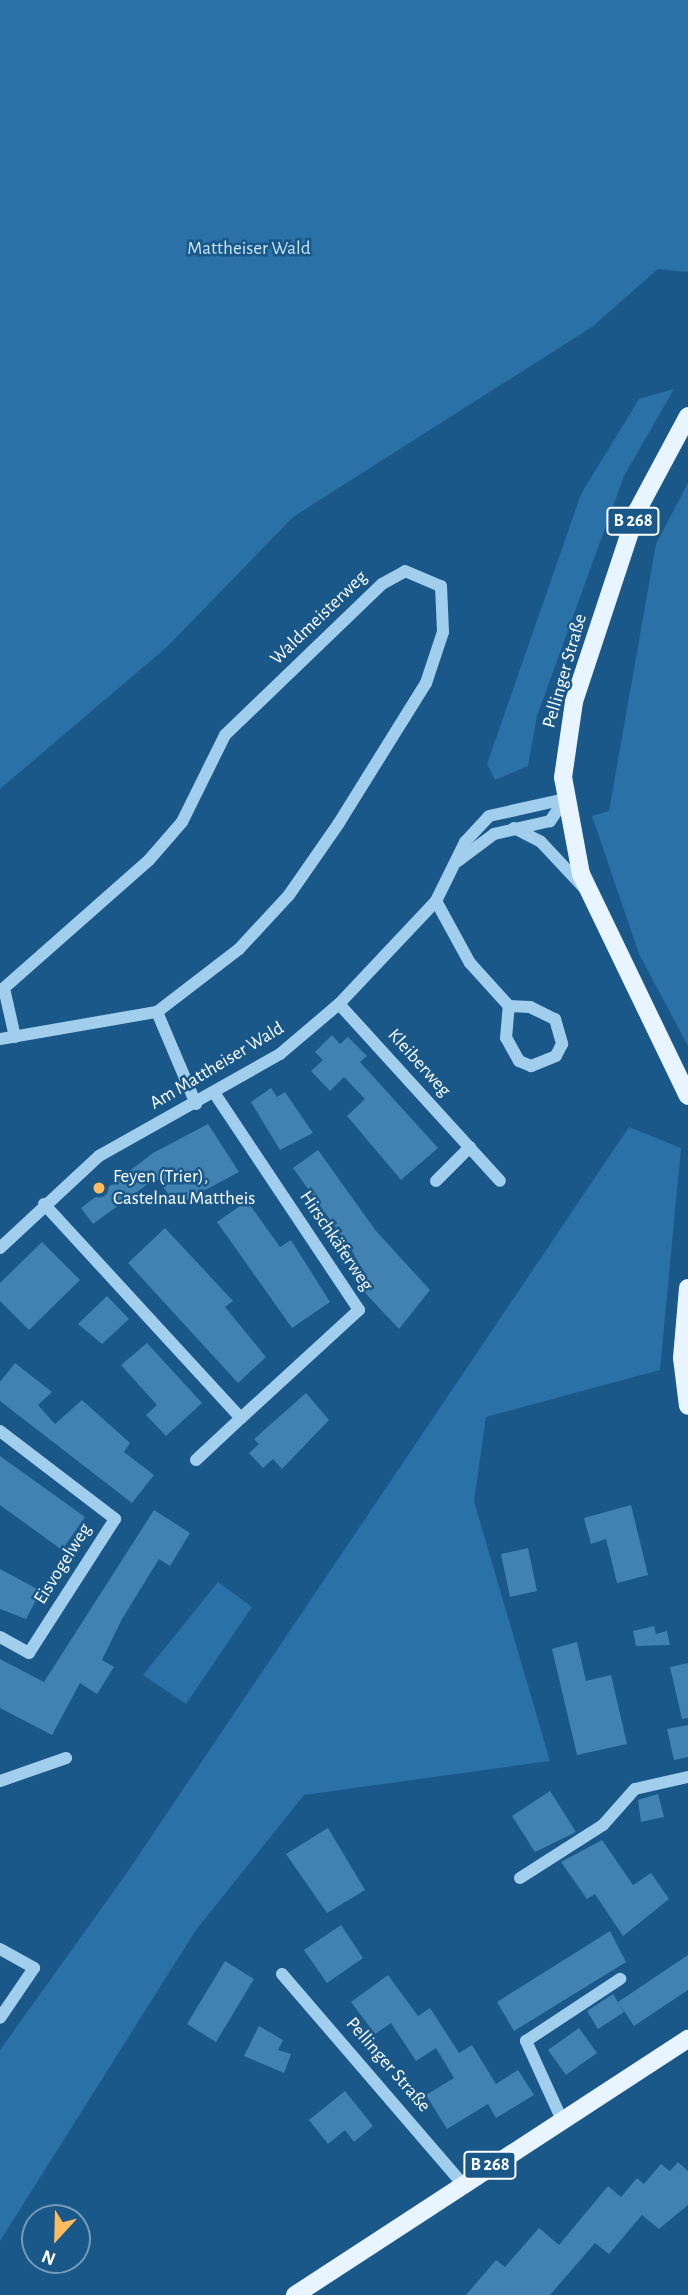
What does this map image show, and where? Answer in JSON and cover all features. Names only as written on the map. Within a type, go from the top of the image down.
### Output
[{"type":"main road","name":"Pellinger Straße","points":[[688,416],[636,511],[596,634],[569,728],[565,799],[589,893],[688,1096]]},
{"type":"main road","points":[[688,1288],[682,1358],[688,1406]]},
{"type":"main road","name":"B 268","points":[[295,2295],[462,2183],[688,2039]]},
{"type":"street","name":"Waldmeisterweg","points":[[0,1039],[15,1037],[157,1012],[239,949],[289,895],[339,823],[426,683],[443,632],[442,586],[405,571],[382,584],[225,735],[182,821],[149,860],[4,988],[15,1037]]},
{"type":"street","points":[[458,860],[514,828],[550,821],[565,799]]},
{"type":"street","name":"Am Mattheiser Wald","points":[[0,1248],[44,1204],[99,1156],[215,1094],[280,1054],[339,1004],[436,901],[458,860],[489,816],[565,799]]},
{"type":"street","points":[[514,828],[541,842],[589,893]]},
{"type":"street","points":[[436,901],[470,963],[509,1006],[530,1007],[555,1018],[562,1044],[556,1056],[531,1066],[519,1061],[506,1038],[509,1006]]},
{"type":"street","name":"Kleiberweg","points":[[339,1004],[500,1181]]},
{"type":"street","points":[[157,1012],[196,1104]]},
{"type":"street","name":"Hirschkäferweg","points":[[196,1460],[359,1310],[215,1094]]},
{"type":"street","points":[[436,1181],[470,1147]]},
{"type":"street","points":[[44,1204],[241,1418]]},
{"type":"street","name":"Eisvogelweg","points":[[0,1432],[115,1519],[29,1653],[0,1637]]},
{"type":"street","points":[[0,1781],[66,1758]]},
{"type":"street","points":[[520,1878],[603,1825],[635,1789],[688,1777]]},
{"type":"street","points":[[0,1948],[34,1968],[0,2018]]},
{"type":"street","name":"Pellinger Straße","points":[[282,1974],[462,2183]]},
{"type":"street","points":[[562,2120],[526,2041],[620,1979]]},
{"type":"green space","name":"Mattheiser Wald","points":[[0,0],[688,0],[688,272],[658,269],[592,327],[293,517],[167,647],[0,789]]},
{"type":"green space","points":[[674,389],[624,476],[537,716],[528,766],[495,780],[487,764],[581,494],[639,399]]},
{"type":"green space","points":[[688,483],[688,1046],[639,954],[592,816],[609,811],[656,544]]},
{"type":"green space","points":[[629,1127],[681,1148],[660,1370],[486,1417],[474,1501],[550,1761],[304,1795],[196,1930],[0,2241],[0,2050],[126,1874]]},
{"type":"green space","points":[[218,1582],[252,1607],[186,1704],[143,1675]]},
{"type":"building","points":[[332,1035],[340,1044],[348,1037],[367,1056],[360,1062],[438,1148],[401,1180],[347,1116],[365,1099],[344,1077],[330,1091],[311,1071],[323,1060],[315,1052]]},
{"type":"building","points":[[271,1088],[277,1097],[285,1092],[313,1133],[280,1150],[251,1102]]},
{"type":"building","points":[[208,1124],[239,1172],[177,1205],[156,1178],[93,1224],[81,1208],[153,1153]]},
{"type":"building","points":[[318,1150],[376,1231],[430,1290],[399,1329],[353,1280],[363,1271],[351,1249],[293,1168]]},
{"type":"building","points":[[247,1201],[280,1247],[291,1240],[330,1302],[292,1328],[217,1222]]},
{"type":"building","points":[[165,1228],[233,1301],[225,1307],[266,1357],[238,1383],[128,1263]]},
{"type":"building","points":[[42,1242],[80,1280],[29,1330],[0,1301],[0,1283]]},
{"type":"building","points":[[107,1296],[129,1319],[102,1344],[78,1324]]},
{"type":"building","points":[[147,1343],[202,1403],[166,1436],[146,1415],[157,1405],[121,1365]]},
{"type":"building","points":[[15,1363],[52,1392],[38,1405],[55,1424],[82,1400],[130,1443],[124,1452],[154,1475],[132,1503],[0,1401],[0,1382]]},
{"type":"building","points":[[306,1393],[329,1420],[282,1469],[273,1459],[263,1468],[249,1453],[259,1444],[254,1439]]},
{"type":"building","points":[[0,1456],[85,1517],[62,1550],[0,1505]]},
{"type":"building","points":[[631,1505],[648,1575],[617,1583],[606,1539],[591,1544],[584,1518]]},
{"type":"building","points":[[154,1510],[190,1533],[170,1566],[159,1559],[122,1619],[102,1660],[114,1667],[97,1694],[80,1683],[52,1735],[0,1708],[0,1659],[44,1682]]},
{"type":"building","points":[[528,1548],[537,1591],[510,1597],[501,1554]]},
{"type":"building","points":[[0,1569],[41,1591],[26,1619],[0,1609]]},
{"type":"building","points":[[654,1626],[656,1634],[667,1631],[670,1645],[636,1646],[633,1631]]},
{"type":"building","points":[[577,1642],[586,1681],[611,1675],[627,1744],[577,1755],[552,1649]]},
{"type":"building","points":[[688,1663],[688,1718],[682,1719],[670,1667]]},
{"type":"building","points":[[688,1725],[688,1757],[674,1760],[667,1729]]},
{"type":"building","points":[[550,1791],[576,1832],[535,1852],[512,1816]]},
{"type":"building","points":[[658,1794],[664,1817],[641,1822],[638,1800]]},
{"type":"building","points":[[328,1828],[365,1890],[327,1913],[286,1854]]},
{"type":"building","points":[[602,1840],[633,1885],[651,1873],[669,1899],[623,1936],[595,1894],[587,1899],[561,1862]]},
{"type":"building","points":[[341,1925],[363,1958],[327,1983],[304,1950]]},
{"type":"building","points":[[610,1931],[626,1962],[514,2031],[497,2002]]},
{"type":"building","points":[[688,1955],[688,1990],[634,2026],[618,2002]]},
{"type":"building","points":[[225,1961],[254,1979],[216,2042],[187,2024]]},
{"type":"building","points":[[388,1975],[418,2016],[430,2008],[459,2053],[472,2045],[496,2084],[518,2070],[534,2095],[496,2118],[488,2104],[447,2129],[426,2095],[454,2078],[436,2048],[416,2061],[391,2023],[375,2034],[351,2002]]},
{"type":"building","points":[[613,1994],[624,2012],[598,2029],[587,2011]]},
{"type":"building","points":[[259,2026],[283,2040],[278,2050],[291,2054],[284,2073],[244,2056]]},
{"type":"building","points":[[579,2028],[597,2053],[566,2075],[548,2050]]},
{"type":"building","points":[[345,2091],[373,2126],[354,2142],[345,2130],[328,2144],[309,2120]]},
{"type":"building","points":[[678,2162],[688,2171],[688,2205],[659,2229],[642,2215],[609,2254],[595,2243],[550,2295],[466,2295],[496,2260],[505,2267],[539,2228],[559,2245],[608,2186],[621,2197],[637,2178],[644,2184],[661,2164],[670,2171]]},
{"type":"place","name":"Feyen (Trier), Castelnau Mattheis","points":[[99,1188]]}]
